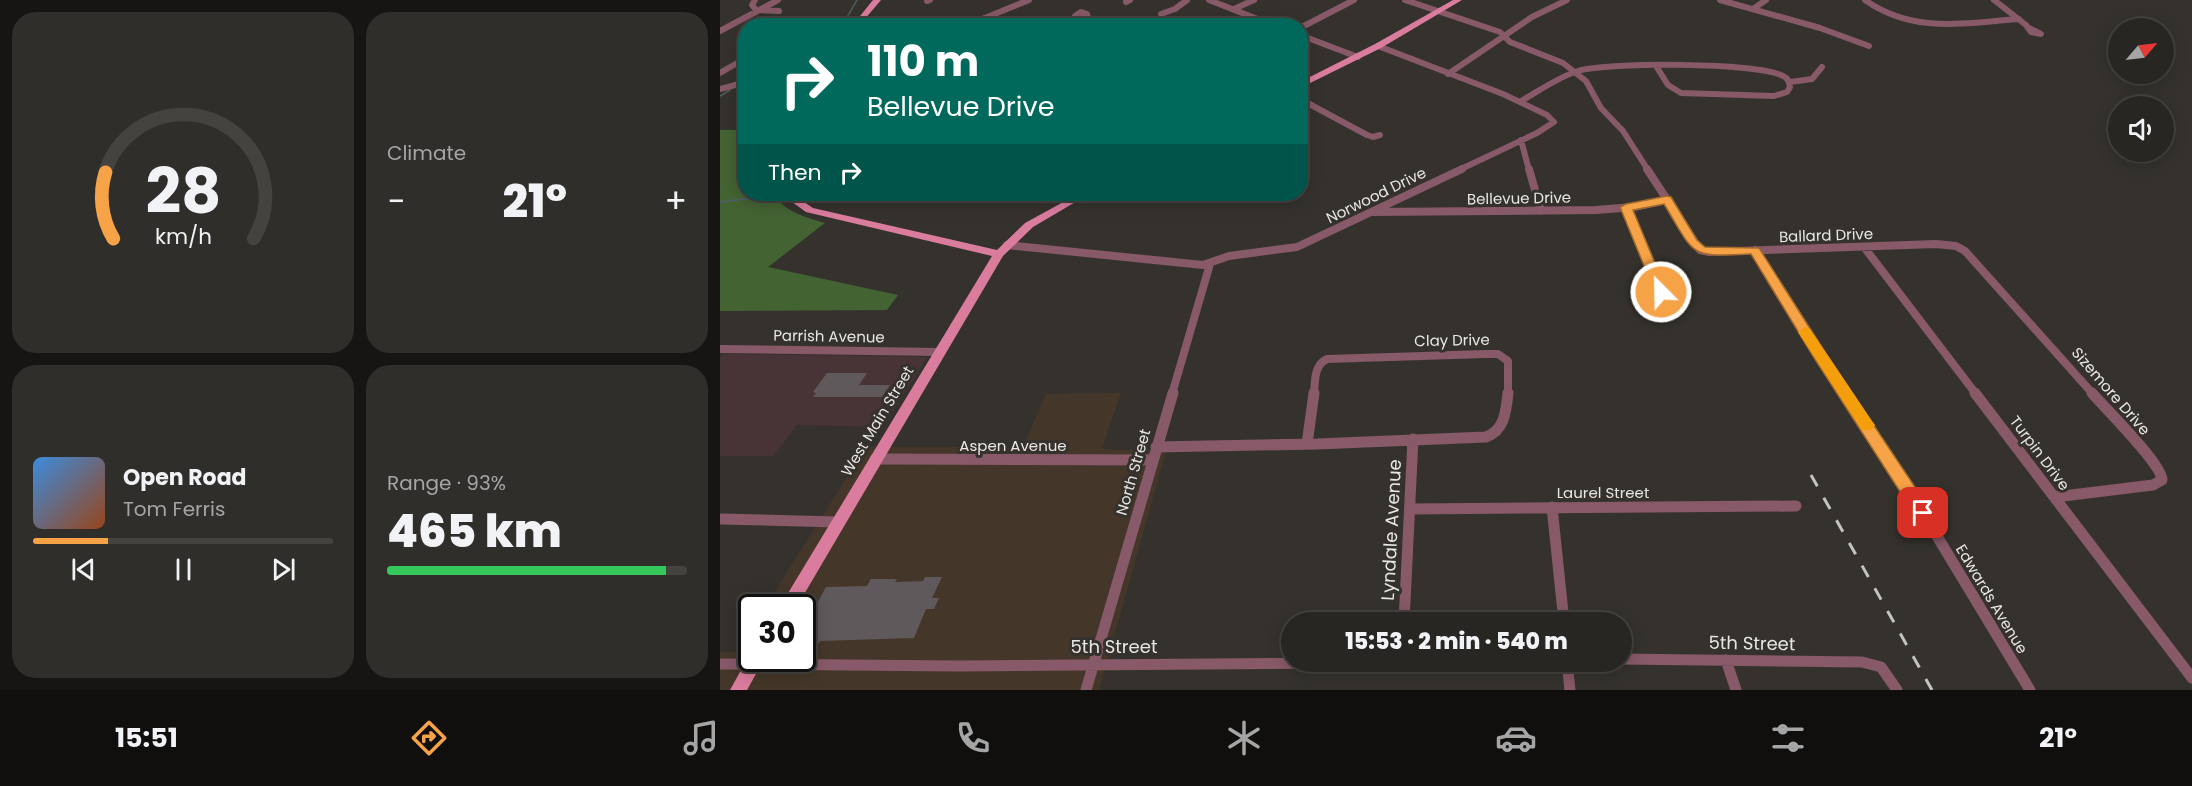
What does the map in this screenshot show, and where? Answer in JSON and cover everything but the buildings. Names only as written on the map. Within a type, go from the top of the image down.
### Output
[{"type":"main road","points":[[862,18],[877,0]]},
{"type":"main road","points":[[1308,82],[1358,57],[1458,0]]},
{"type":"main road","points":[[796,201],[810,210],[1003,249]]},
{"type":"main road","name":"West Main Street","points":[[795,594],[938,352],[1003,249],[1044,215],[1071,201]]},
{"type":"main road","points":[[738,690],[749,672]]},
{"type":"street","points":[[755,0],[752,5],[756,10],[779,11]]},
{"type":"street","points":[[742,18],[778,0]]},
{"type":"street","points":[[985,18],[1029,0]]},
{"type":"street","points":[[1161,14],[1175,9],[1187,0]]},
{"type":"street","points":[[1209,0],[1256,18]]},
{"type":"street","points":[[1234,9],[1254,0]]},
{"type":"street","points":[[1308,24],[1354,0]]},
{"type":"street","name":"Ballard Drive","points":[[1405,0],[1500,32],[1510,42],[1559,60],[1586,81],[1601,108],[1623,131],[1700,250],[1709,252],[1936,244],[1956,246]]},
{"type":"street","points":[[1448,74],[1542,11],[1567,0]]},
{"type":"street","points":[[1720,0],[1820,28],[1869,46]]},
{"type":"street","points":[[1753,9],[1766,0]]},
{"type":"street","points":[[1865,0],[1885,13],[1917,22],[1945,23],[2019,19]]},
{"type":"street","points":[[1994,0],[2029,28]]},
{"type":"street","points":[[1085,16],[1089,18]]},
{"type":"street","points":[[720,31],[738,20]]},
{"type":"street","points":[[1308,38],[1358,57]]},
{"type":"street","name":"Norwood Drive","points":[[1003,249],[1210,264],[1228,256],[1297,246],[1521,140],[1550,125],[1554,120],[1550,115],[1521,101],[1378,46]]},
{"type":"street","points":[[720,73],[738,63]]},
{"type":"street","points":[[1656,66],[1670,87],[1686,94],[1778,95],[1788,91],[1790,82]]},
{"type":"street","points":[[1521,101],[1575,73],[1596,68],[1656,66],[1766,70],[1783,76],[1790,82],[1812,79],[1822,67]]},
{"type":"street","points":[[720,89],[738,84]]},
{"type":"street","points":[[1308,103],[1367,135],[1373,137],[1380,135]]},
{"type":"street","points":[[1521,140],[1541,211]]},
{"type":"street","name":"Bellevue Drive","points":[[1371,212],[1541,211],[1626,207],[1667,200]]},
{"type":"street","points":[[1626,207],[1661,292]]},
{"type":"street","name":"Sizemore Drive","points":[[1956,246],[1970,256],[2060,355],[2153,461],[2162,475],[2162,480],[2153,485],[2055,497]]},
{"type":"street","name":"Turpin Drive","points":[[1864,247],[2192,678]]},
{"type":"street","name":"Edwards Avenue","points":[[1755,250],[1818,353],[1908,489],[2030,690]]},
{"type":"street","name":"North Street","points":[[1086,690],[1210,264]]},
{"type":"street","name":"Parrish Avenue","points":[[720,349],[938,352]]},
{"type":"street","name":"Clay Drive","points":[[1156,447],[1307,444],[1470,438],[1496,433],[1501,428],[1504,417],[1510,370],[1507,359],[1498,354],[1327,359],[1321,362],[1317,369],[1307,444]]},
{"type":"street","name":"Lyndale Avenue","points":[[1405,612],[1413,439]]},
{"type":"street","name":"Aspen Avenue","points":[[875,459],[1152,460]]},
{"type":"street","name":"Laurel Street","points":[[1410,509],[1796,506]]},
{"type":"street","points":[[1552,507],[1562,612]]},
{"type":"street","points":[[720,519],[838,522]]},
{"type":"street","name":"5th Street","points":[[1632,659],[1862,662],[1881,667],[1897,690]]},
{"type":"street","points":[[1726,660],[1736,690]]},
{"type":"street","name":"5th Street","points":[[720,664],[738,662]]},
{"type":"street","name":"5th Street","points":[[816,663],[951,666],[1281,663]]},
{"type":"street","points":[[1569,672],[1570,690]]},
{"type":"shaded area","points":[[723,354],[927,357],[883,427],[797,425],[774,456],[720,456],[720,357]]},
{"type":"shaded area","points":[[1121,393],[1102,449],[1166,451],[1099,690],[720,690],[720,652],[738,650],[738,672],[816,672],[816,594],[773,594],[866,447],[1023,447],[1046,394]]},
{"type":"green space","points":[[720,130],[738,130],[738,201],[779,201],[789,210],[825,223],[768,267],[898,295],[887,310],[720,311]]},
{"type":"waterway","points":[[847,18],[857,0]]},
{"type":"waterway","points":[[720,96],[730,90]]},
{"type":"waterway","points":[[720,202],[738,200]]},
{"type":"railway","points":[[1811,475],[1932,690]]},
{"type":"slow traffic","points":[[1805,332],[1867,425]]},
{"type":"route","points":[[1661,292],[1626,207],[1667,200],[1700,250],[1709,252],[1755,250],[1786,303],[1923,513]]}]
